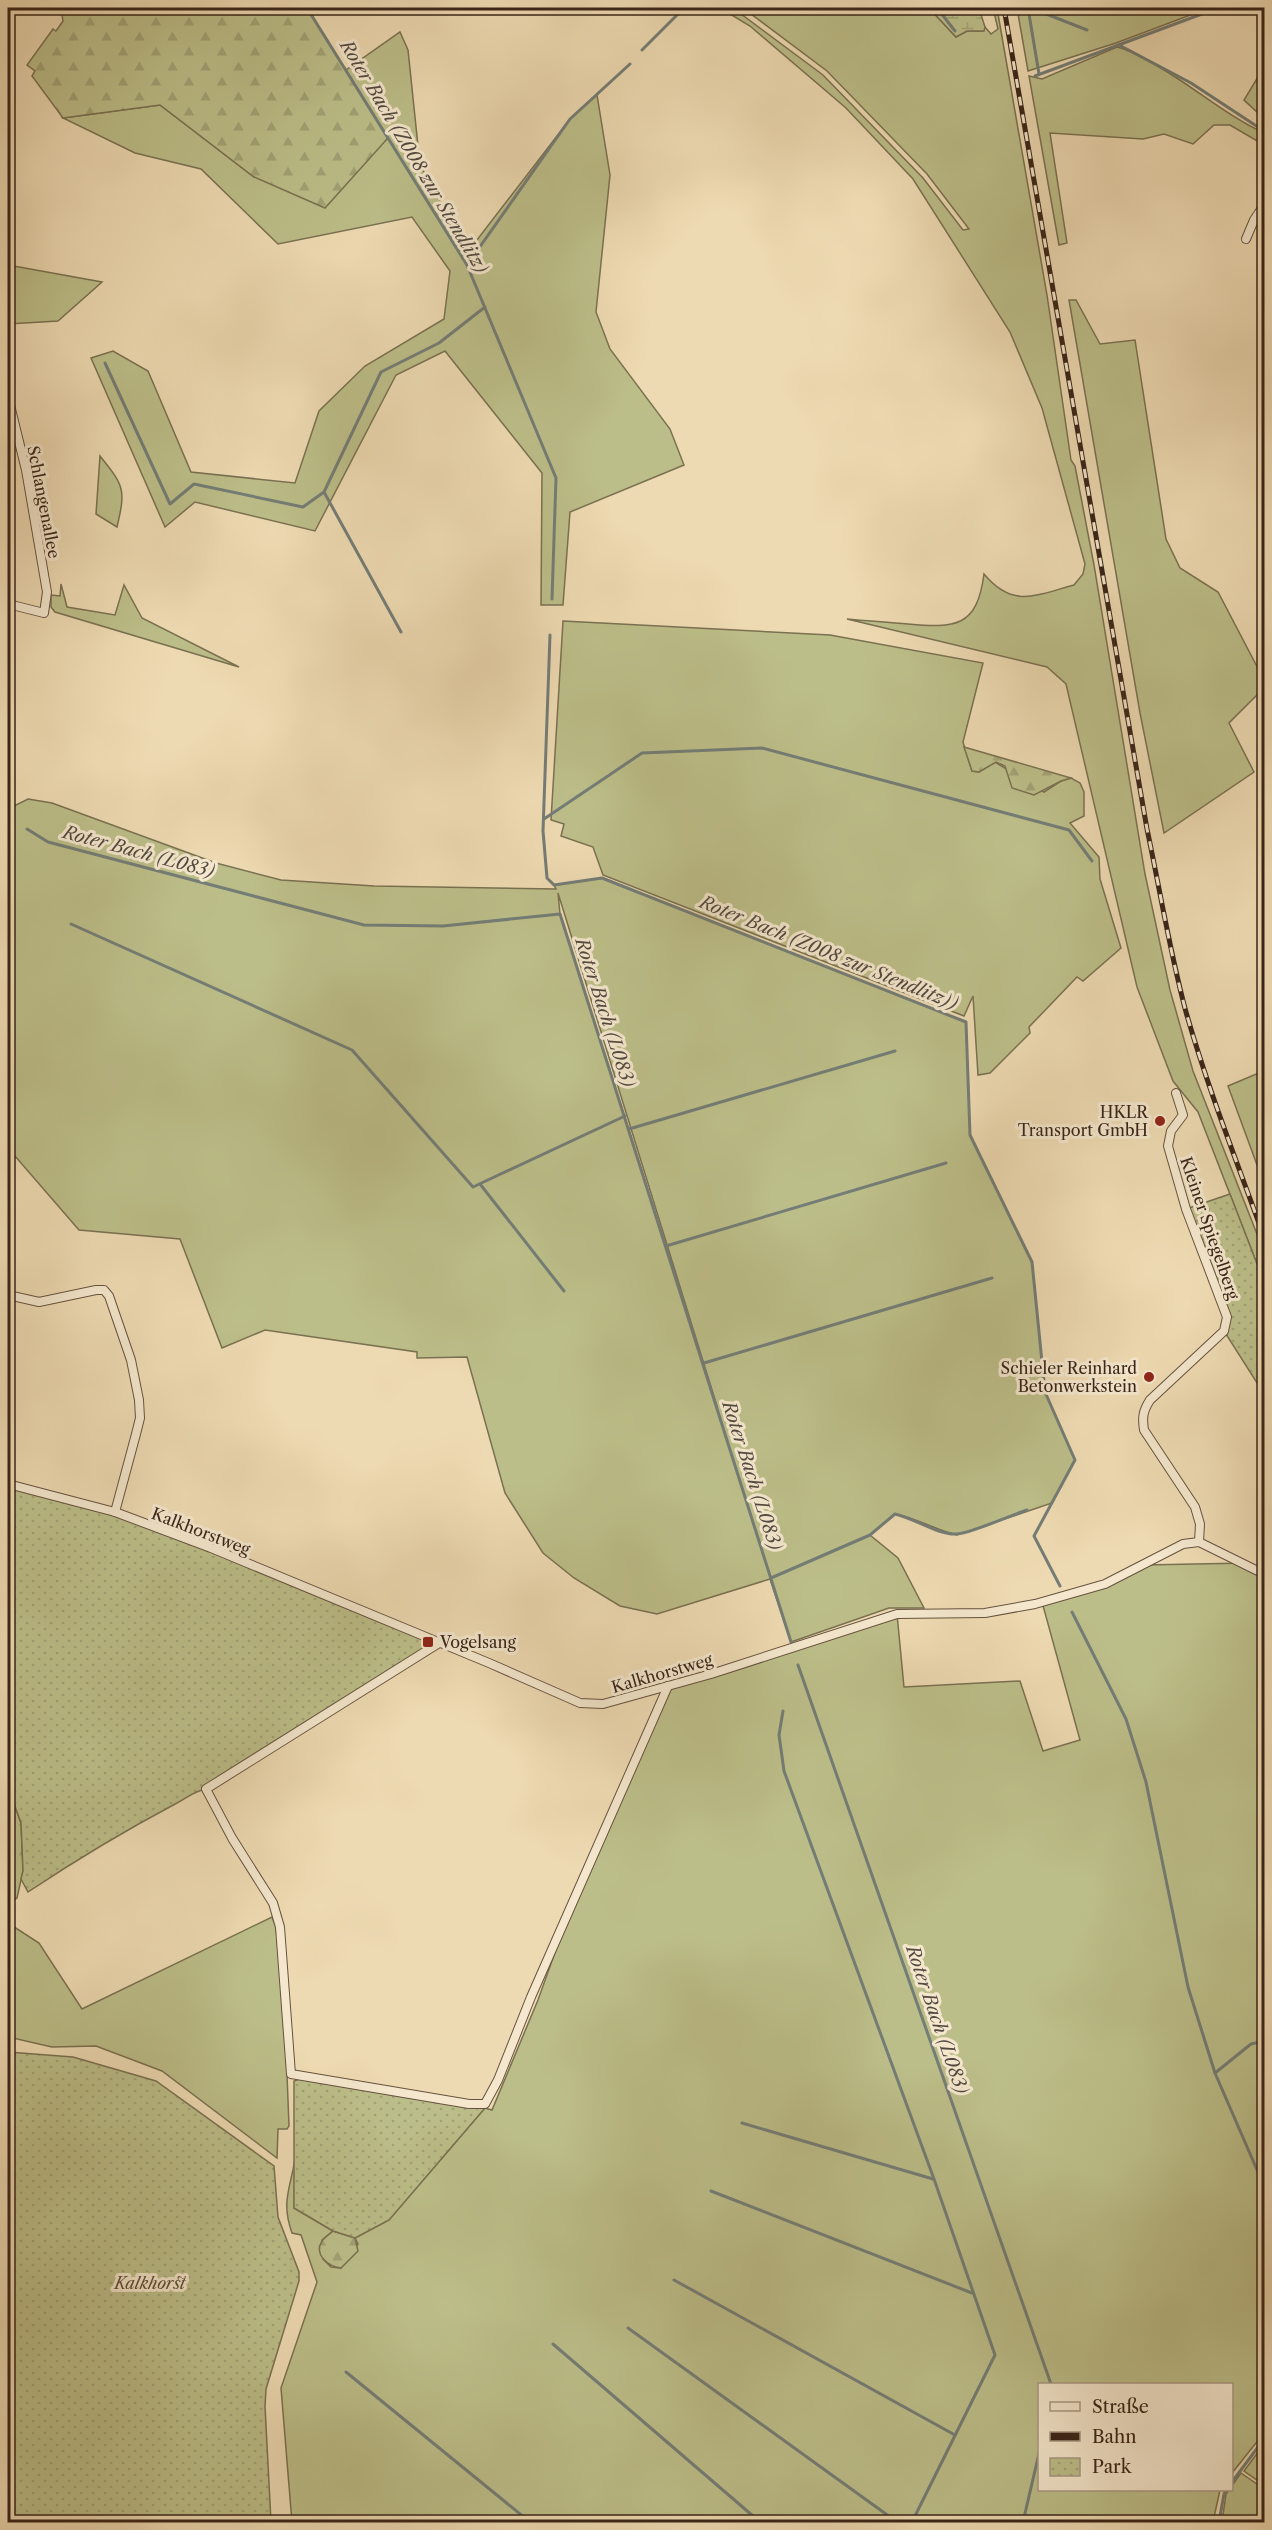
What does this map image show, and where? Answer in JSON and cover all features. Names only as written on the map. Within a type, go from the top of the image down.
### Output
[{"type":"street","points":[[1246,239],[1254,220],[1264,205]]},
{"type":"street","name":"Schlangenallee","points":[[8,397],[26,470],[47,592],[44,613],[8,604]]},
{"type":"street","name":"Kleiner Spiegelberg","points":[[1176,1093],[1183,1115],[1171,1131],[1168,1146],[1186,1209],[1227,1317],[1227,1324],[1224,1331],[1150,1400],[1143,1412],[1142,1420],[1144,1430],[1195,1507],[1200,1524],[1199,1542]]},
{"type":"street","points":[[8,1295],[39,1302],[96,1290],[104,1290],[109,1296],[131,1360],[140,1400],[138,1426],[115,1512]]},
{"type":"street","name":"Kalkhorstweg","points":[[8,1484],[115,1512],[211,1548],[580,1703],[603,1704],[668,1686],[897,1614],[985,1614],[1035,1604],[1105,1584],[1183,1544],[1199,1542]]},
{"type":"street","points":[[1199,1542],[1264,1574]]},
{"type":"street","points":[[439,1643],[206,1789],[232,1838],[273,1903],[280,1927],[291,2074],[469,2104],[485,2103],[498,2080],[531,1997],[668,1686]]},
{"type":"green space","points":[[68,8],[307,8],[388,138],[325,208],[254,177],[160,105],[63,118],[32,76],[35,71],[27,65],[53,29],[56,31],[63,21],[62,15]]},
{"type":"green space","points":[[720,8],[733,8],[823,75],[923,178],[963,230],[969,229],[927,174],[827,71],[743,8],[929,8],[956,37],[967,31],[983,31],[985,27],[991,34],[998,29],[993,8],[997,8],[1047,295],[1071,460],[1075,466],[1094,565],[1145,874],[1170,990],[1193,1071],[1264,1252],[1264,1282],[1198,1112],[1173,1081],[1137,987],[1066,684],[1047,667],[847,619],[924,625],[951,624],[969,615],[976,605],[984,574],[1005,592],[1026,596],[1074,585],[1083,574],[1085,564],[1042,408],[1010,332],[913,179],[846,108],[750,26]]},
{"type":"green space","points":[[929,8],[979,8],[985,27],[984,31],[967,31],[956,37]]},
{"type":"green space","points":[[1017,8],[1209,8],[1116,43],[1028,71]]},
{"type":"green space","points":[[400,32],[408,50],[420,165],[461,237],[477,240],[570,119],[597,95],[610,175],[596,312],[610,349],[670,429],[684,465],[570,512],[563,605],[541,605],[542,473],[445,351],[396,375],[315,531],[195,502],[165,527],[91,358],[113,351],[148,371],[191,472],[295,483],[319,411],[365,366],[444,319],[450,271],[412,217],[278,244],[201,169],[135,153],[63,118],[160,105],[254,177],[388,138],[346,70]]},
{"type":"green space","points":[[1117,47],[1159,67],[1264,133],[1264,145],[1230,125],[1214,125],[1193,144],[1164,134],[1143,139],[1050,133],[1067,243],[1059,245],[1029,76],[1042,79]]},
{"type":"green space","points":[[1264,67],[1264,115],[1244,100]]},
{"type":"green space","points":[[8,265],[102,282],[58,321],[8,324]]},
{"type":"green space","points":[[1069,300],[1076,300],[1100,344],[1135,340],[1166,539],[1180,568],[1218,592],[1264,680],[1264,688],[1229,723],[1254,772],[1164,833],[1140,713]]},
{"type":"green space","points":[[100,456],[114,474],[121,488],[122,504],[117,527],[96,514]]},
{"type":"green space","points":[[61,584],[67,607],[115,615],[124,585],[142,618],[239,667],[55,612],[51,607],[51,595],[60,596]]},
{"type":"green space","points":[[563,621],[830,635],[983,663],[963,742],[972,771],[979,772],[995,762],[1044,792],[1061,781],[1071,778],[1080,783],[1084,792],[1084,816],[1070,823],[1099,857],[1100,879],[1121,948],[1083,981],[1077,977],[1029,1027],[1030,1033],[990,1073],[978,1075],[973,996],[964,1016],[603,875],[593,847],[561,836],[564,824],[551,820]]},
{"type":"green space","points":[[964,747],[1071,778],[1034,795],[1012,788],[1005,766],[996,762],[979,772],[972,771]]},
{"type":"green space","points":[[28,799],[52,803],[216,863],[281,880],[374,886],[556,889],[554,885],[602,878],[966,1022],[970,1135],[1032,1262],[1045,1392],[1075,1460],[1052,1503],[957,1535],[895,1514],[870,1535],[898,1558],[924,1608],[889,1608],[791,1642],[770,1579],[657,1614],[620,1606],[574,1578],[543,1553],[505,1493],[467,1357],[417,1358],[417,1352],[265,1330],[222,1348],[180,1239],[79,1230],[8,1148],[8,816],[14,806]],"holes":[[[558,893],[717,1407],[560,914]]]},
{"type":"green space","points":[[1261,1072],[1264,1090],[1264,1184],[1228,1086]]},
{"type":"green space","points":[[1230,1194],[1264,1282],[1264,1394],[1224,1331],[1227,1324],[1186,1209]]},
{"type":"green space","points":[[8,1484],[115,1512],[439,1643],[206,1789],[194,1793],[120,1835],[28,1892],[21,1879],[23,1871],[21,1823],[8,1787]]},
{"type":"green space","points":[[1247,1563],[1264,1574],[1264,2433],[1233,2472],[1233,2383],[1038,2383],[1038,2491],[1220,2491],[1213,2522],[292,2522],[281,2388],[317,2282],[301,2235],[292,2233],[287,2213],[295,2159],[294,2208],[333,2231],[322,2240],[323,2259],[331,2267],[341,2268],[358,2244],[355,2238],[389,2220],[485,2108],[492,2110],[538,2000],[568,1916],[668,1686],[897,1614],[904,1687],[1020,1681],[1043,1751],[1080,1740],[1042,1602],[1105,1584],[1143,1565]]},
{"type":"green space","points":[[8,1787],[21,1823],[23,1871],[17,1898],[8,1904]]},
{"type":"green space","points":[[272,1917],[276,1927],[285,2022],[289,2126],[287,2129],[278,2129],[277,2158],[162,2071],[96,2046],[52,2047],[8,2037],[8,1923],[39,1943],[82,2009]]},
{"type":"green space","name":"Kalkhorst","points":[[8,2052],[73,2057],[156,2081],[274,2166],[278,2217],[299,2272],[299,2281],[266,2389],[271,2522],[8,2522]]},
{"type":"green space","points":[[300,2079],[485,2108],[389,2220],[355,2238],[333,2231],[294,2208],[294,2081]]},
{"type":"green space","points":[[333,2231],[355,2238],[358,2251],[341,2268],[327,2263],[319,2251],[323,2240]]},
{"type":"green space","points":[[1264,2444],[1264,2485],[1244,2471]]},
{"type":"green space","points":[[1241,2473],[1264,2489],[1264,2514],[1257,2522],[1222,2522],[1226,2494],[1228,2491],[1233,2491],[1233,2484]]},
{"type":"waterway","name":"Roter Bach (Z008 zur Stendlitz)","points":[[307,8],[467,265],[556,478],[552,599]]},
{"type":"waterway","points":[[642,50],[684,8]]},
{"type":"waterway","points":[[937,8],[955,31]]},
{"type":"waterway","points":[[1028,8],[1039,74]]},
{"type":"waterway","points":[[1031,8],[1087,30]]},
{"type":"waterway","points":[[1035,76],[1218,8]]},
{"type":"waterway","points":[[1119,45],[1191,83],[1264,131]]},
{"type":"waterway","points":[[467,265],[570,119],[630,64]]},
{"type":"waterway","points":[[401,632],[324,492],[381,372],[439,343],[485,307]]},
{"type":"waterway","points":[[105,363],[170,504],[194,484],[303,507],[324,492]]},
{"type":"waterway","name":"Roter Bach (Z008 zur Stendlitz))","points":[[550,635],[543,831],[547,878],[554,885],[602,878],[966,1022],[970,1135],[1032,1262],[1045,1392],[1075,1460],[1034,1536],[1060,1586]]},
{"type":"waterway","points":[[544,819],[642,753],[762,748],[1069,830],[1092,861]]},
{"type":"waterway","name":"Roter Bach (L083)","points":[[27,829],[48,842],[364,925],[443,926],[560,914],[791,1642]]},
{"type":"waterway","points":[[71,924],[352,1050],[473,1187],[625,1116]]},
{"type":"waterway","points":[[629,1129],[895,1051]]},
{"type":"waterway","points":[[666,1246],[946,1163]]},
{"type":"waterway","points":[[480,1184],[564,1291]]},
{"type":"waterway","points":[[704,1363],[992,1278]]},
{"type":"waterway","points":[[771,1578],[870,1535],[895,1514],[942,1532],[956,1534],[980,1528],[1027,1510]]},
{"type":"waterway","points":[[1072,1612],[1126,1719],[1146,1782],[1188,1987],[1215,2073],[1264,2186]]},
{"type":"waterway","name":"Roter Bach (L083)","points":[[798,1665],[1051,2383]]},
{"type":"waterway","points":[[783,1711],[779,1735],[784,1771],[934,2179],[995,2355],[912,2522]]},
{"type":"waterway","points":[[1215,2073],[1251,2044],[1264,2041]]},
{"type":"waterway","points":[[742,2123],[933,2179]]},
{"type":"waterway","points":[[711,2191],[972,2293]]},
{"type":"waterway","points":[[674,2280],[955,2435]]},
{"type":"waterway","points":[[628,2328],[897,2522]]},
{"type":"waterway","points":[[553,2344],[760,2522]]},
{"type":"waterway","points":[[346,2372],[530,2522]]},
{"type":"waterway","points":[[1233,2481],[1264,2439]]},
{"type":"waterway","name":"Roter Bach (L083)","points":[[1023,2522],[1038,2458]]},
{"type":"waterway","points":[[1219,2522],[1226,2491]]},
{"type":"railway","points":[[1004,8],[1147,829],[1170,944],[1180,990],[1204,1069],[1264,1237]]},
{"type":"place","name":"HKLR Transport GmbH","points":[[1160,1121]]},
{"type":"place","name":"Schieler Reinhard Betonwerkstein","points":[[1149,1377]]},
{"type":"place","name":"Vogelsang","points":[[428,1642]]}]
